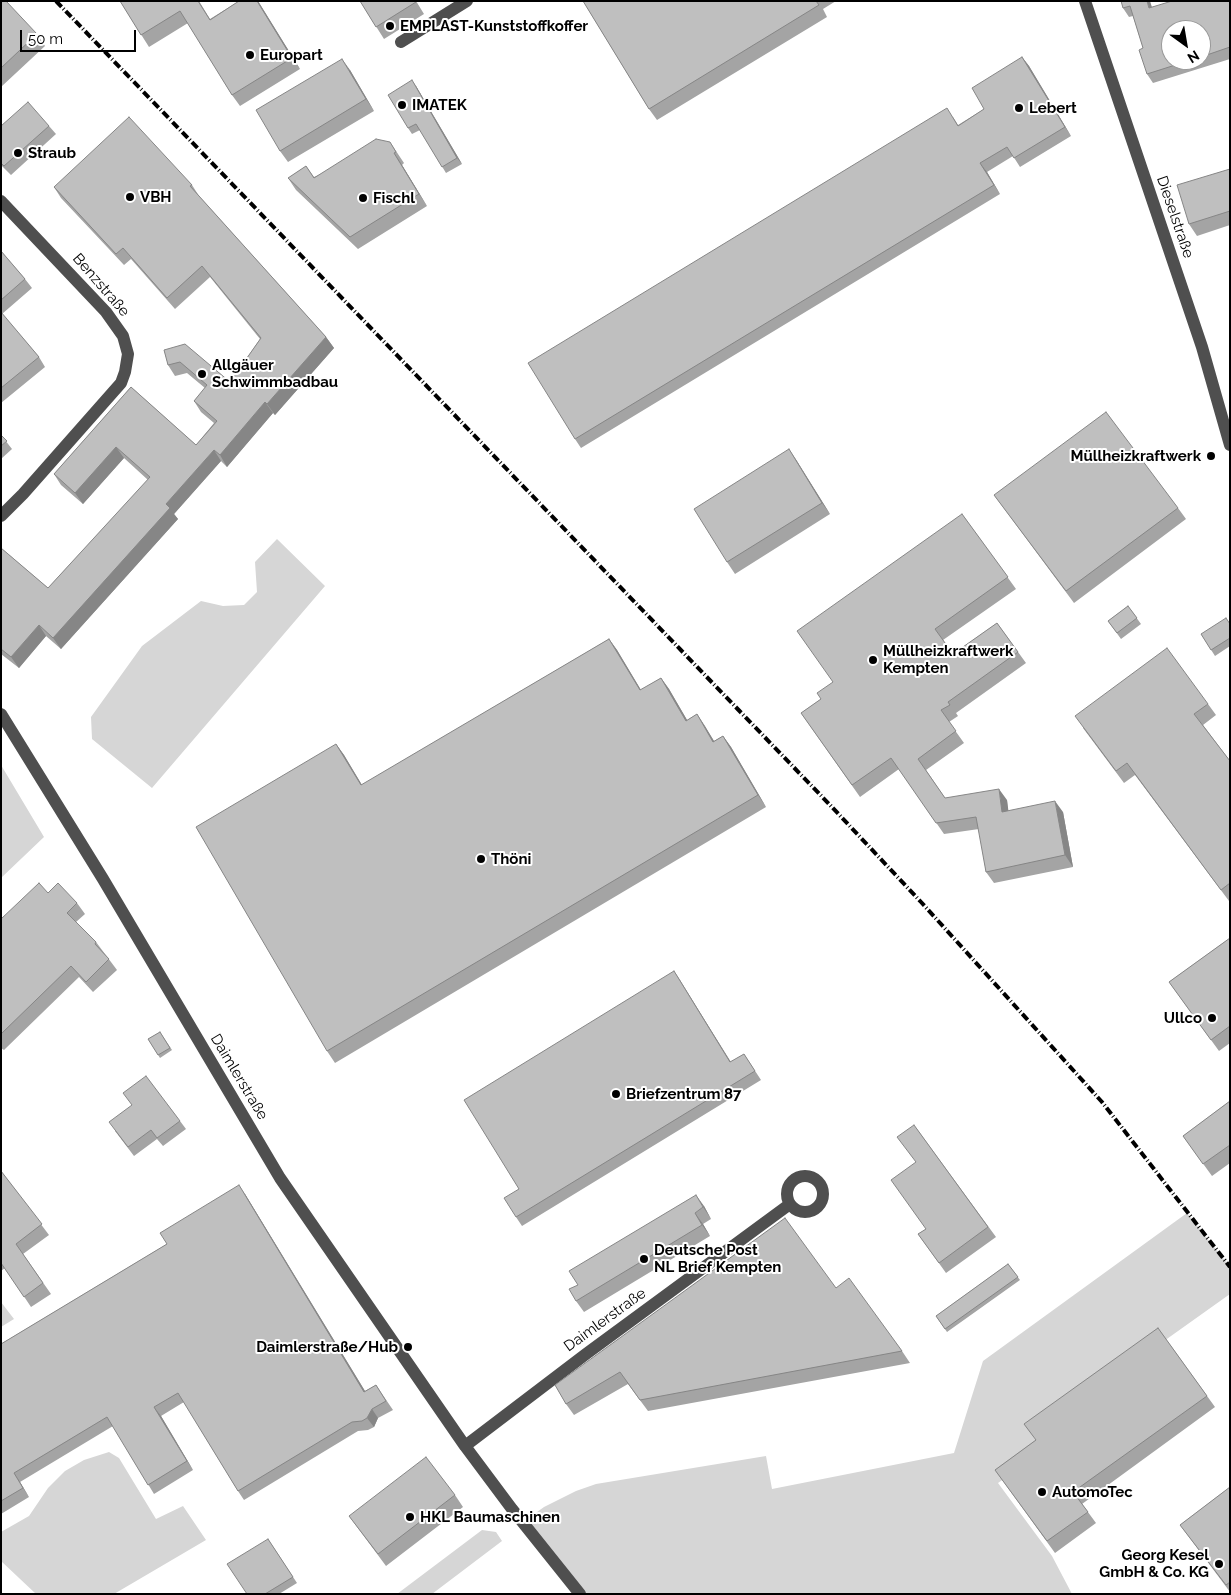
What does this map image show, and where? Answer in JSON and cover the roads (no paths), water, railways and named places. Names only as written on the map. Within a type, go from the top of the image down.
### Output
[{"type":"street","points":[[401,42],[467,1]]},
{"type":"street","name":"Dieselstraße","points":[[1085,1],[1202,347],[1230,445]]},
{"type":"street","name":"Benzstraße","points":[[1,201],[106,312],[123,336],[128,354],[121,383],[23,494],[1,516]]},
{"type":"street","name":"Daimlerstraße","points":[[1,714],[103,878],[280,1178],[465,1446],[512,1510],[580,1594]]},
{"type":"street","name":"Daimlerstraße","points":[[465,1446],[586,1354],[790,1204]]},
{"type":"railway","points":[[56,1],[831,806],[921,902],[1102,1102],[1230,1267]]},
{"type":"place","name":"EMPLAST-Kunststoffkoffer","points":[[390,26]]},
{"type":"place","name":"Europart","points":[[250,55]]},
{"type":"place","name":"IMATEK","points":[[402,105]]},
{"type":"place","name":"Lebert","points":[[1019,108]]},
{"type":"place","name":"Straub","points":[[18,153]]},
{"type":"place","name":"VBH","points":[[130,197]]},
{"type":"place","name":"Fischl","points":[[363,198]]},
{"type":"place","name":"Allgäuer Schwimmbadbau","points":[[202,374]]},
{"type":"place","name":"Müllheizkraftwerk","points":[[1211,456]]},
{"type":"place","name":"Müllheizkraftwerk Kempten","points":[[873,660]]},
{"type":"place","name":"Thöni","points":[[481,859]]},
{"type":"place","name":"Ullco","points":[[1212,1018]]},
{"type":"place","name":"Briefzentrum 87","points":[[616,1094]]},
{"type":"place","name":"Deutsche Post NL Brief Kempten","points":[[644,1259]]},
{"type":"place","name":"Daimlerstraße/Hub","points":[[408,1347]]},
{"type":"place","name":"AutomoTec","points":[[1042,1492]]},
{"type":"place","name":"HKL Baumaschinen","points":[[410,1517]]},
{"type":"place","name":"Georg Kesel GmbH & Co. KG","points":[[1219,1564]]}]
